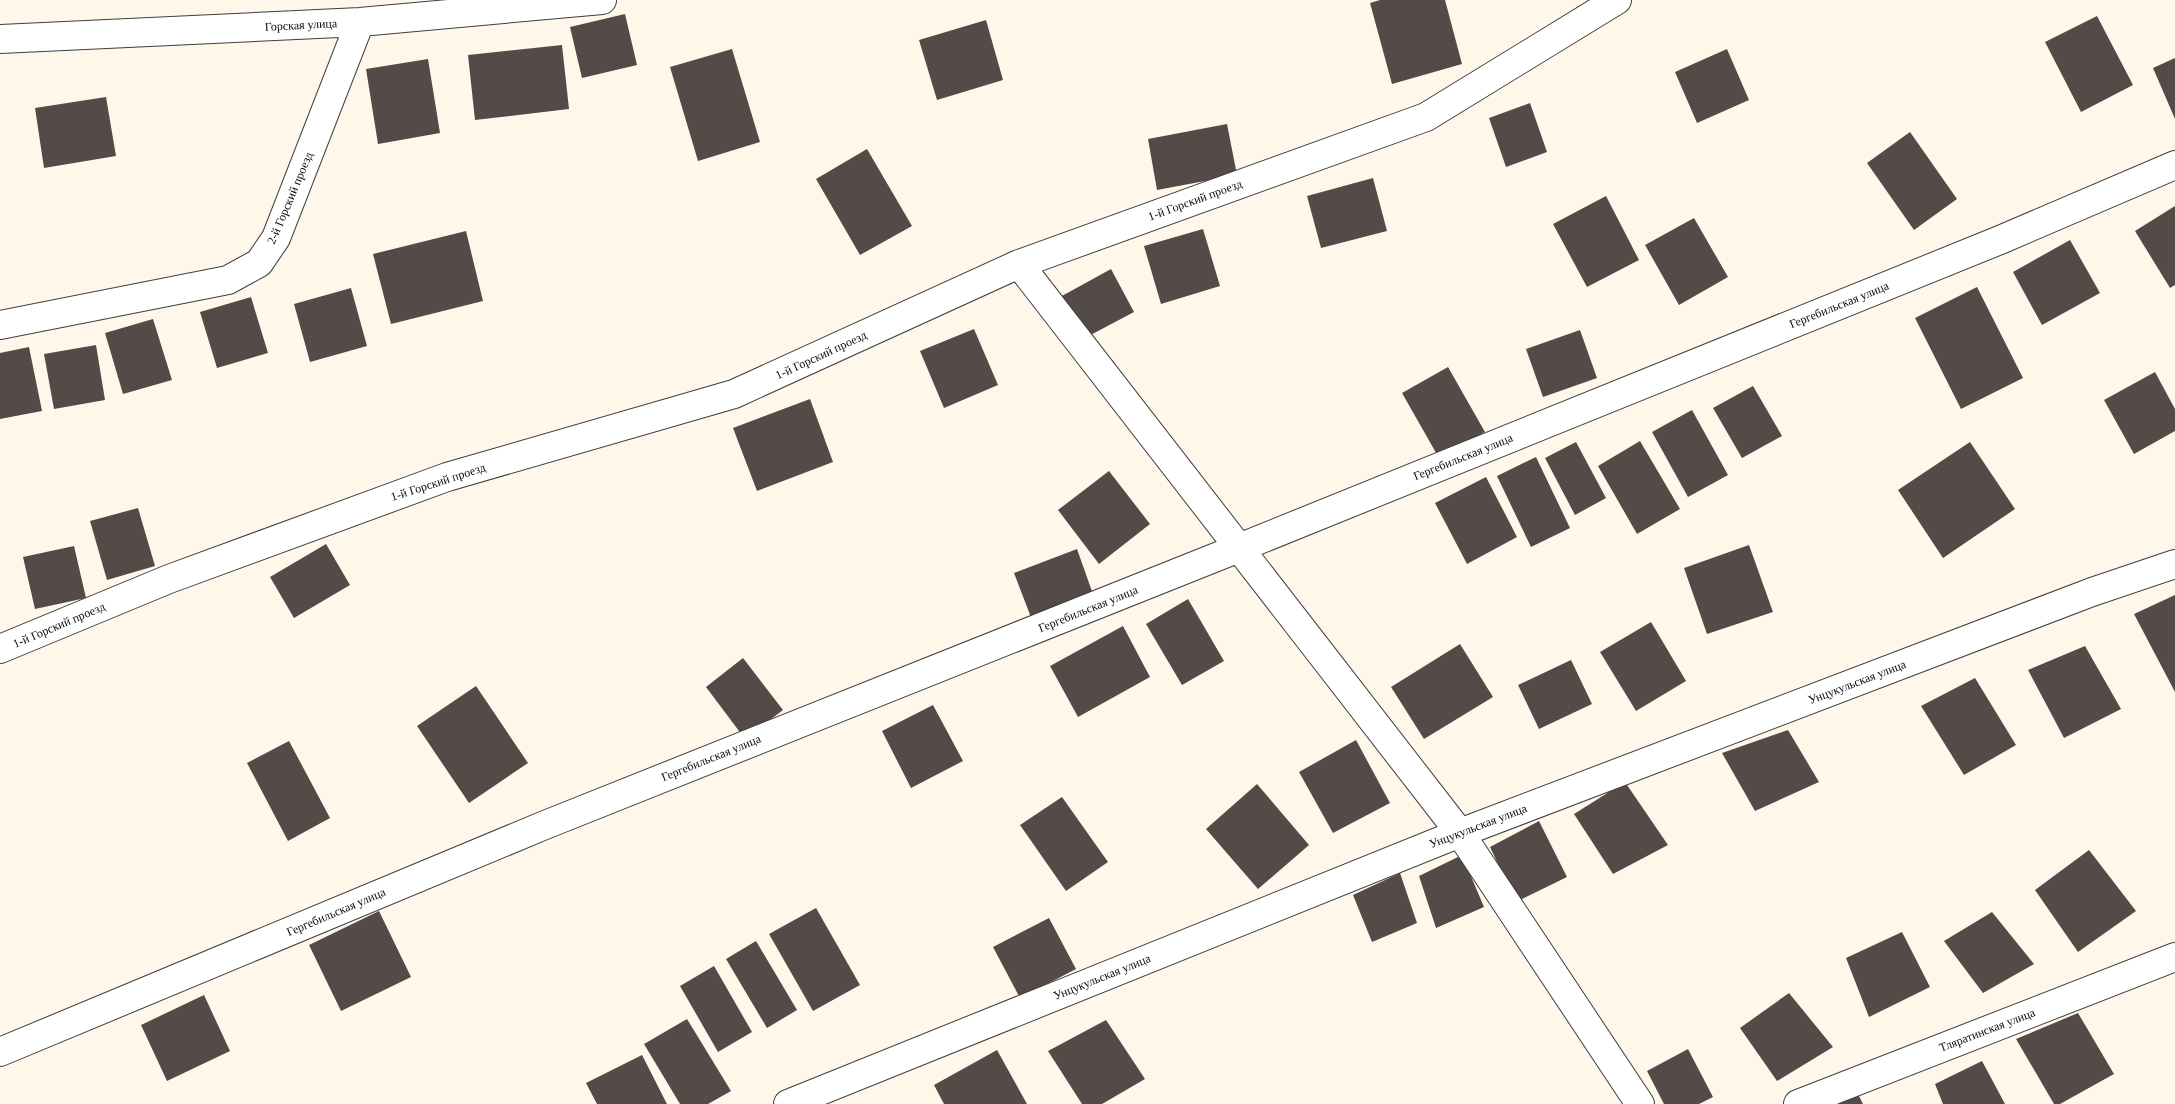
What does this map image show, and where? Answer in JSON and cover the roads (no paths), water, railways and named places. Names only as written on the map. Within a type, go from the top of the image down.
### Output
[{"type":"street","name":"Горская улица","points":[[0,39],[360,22],[602,0]]},
{"type":"street","name":"1-й Горский проезд","points":[[0,650],[169,579],[447,477],[734,394],[1019,264],[1426,117],[1617,0]]},
{"type":"street","name":"2-й Горский проезд","points":[[0,325],[228,280],[259,263],[276,238],[360,22]]},
{"type":"street","name":"Гергебильская улица","points":[[0,1052],[545,825],[1239,548],[2000,240],[2175,165]]},
{"type":"street","points":[[1019,264],[1460,833],[1640,1104]]},
{"type":"street","name":"Унцукульская улица","points":[[788,1104],[1460,833],[2083,596],[2175,564]]},
{"type":"street","name":"Тляратинская улица","points":[[1798,1104],[2175,957]]}]
